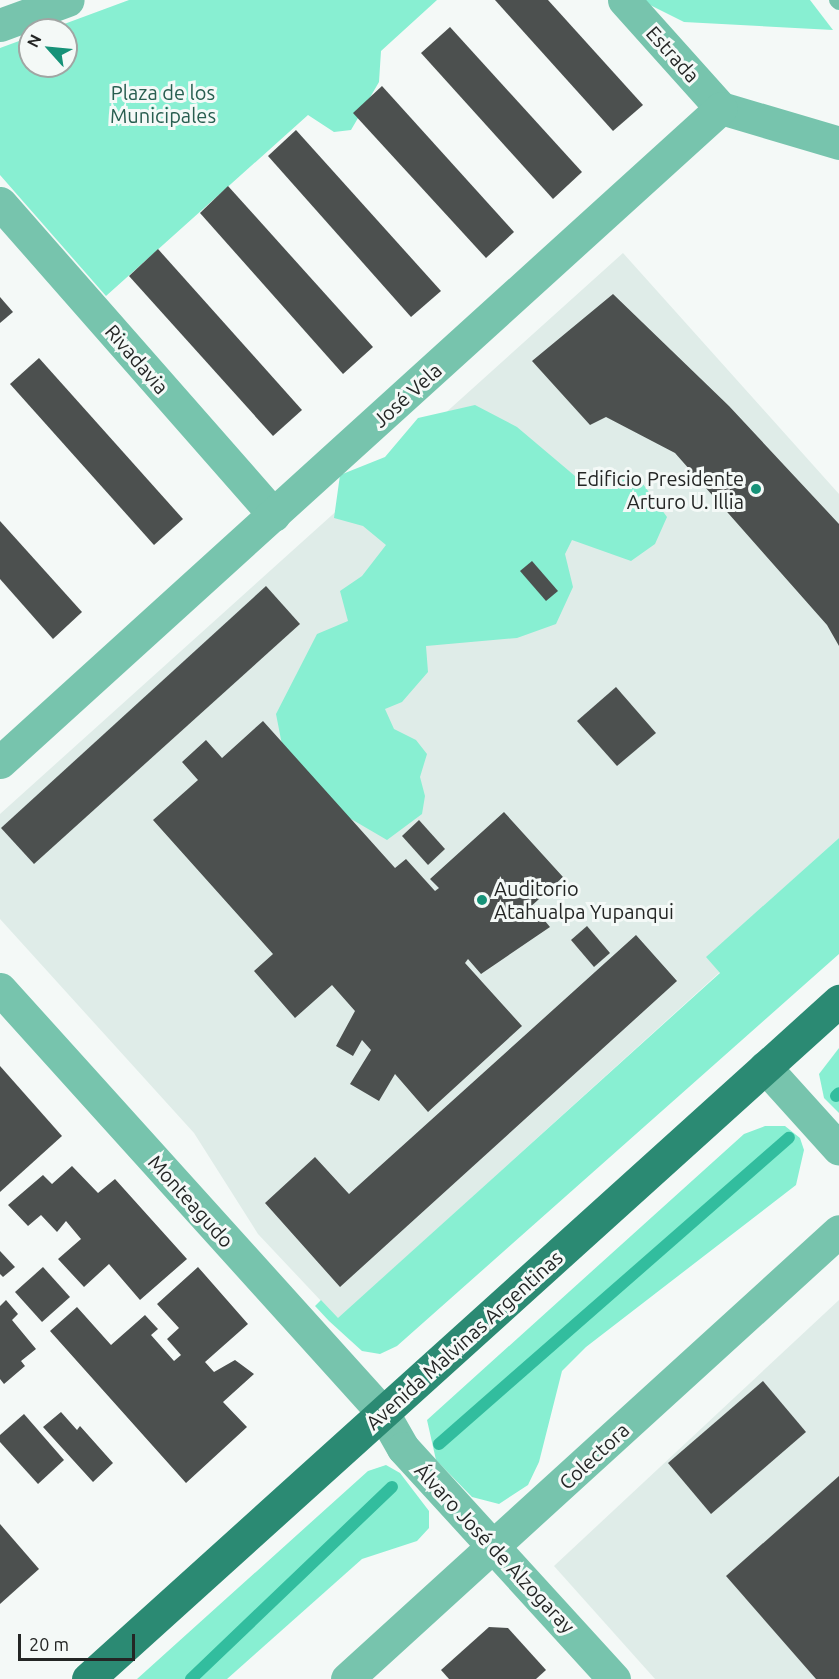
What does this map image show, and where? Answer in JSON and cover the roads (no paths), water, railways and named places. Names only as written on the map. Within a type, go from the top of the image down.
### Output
[{"type":"main road","name":"Avenida Malvinas Argentinas","points":[[88,1679],[839,1001]]},
{"type":"street","points":[[0,25],[68,0]]},
{"type":"street","name":"Estrada","points":[[624,0],[721,108]]},
{"type":"street","points":[[721,108],[839,143]]},
{"type":"street","name":"José Vela","points":[[0,762],[721,108]]},
{"type":"street","name":"Rivadavia","points":[[0,203],[274,515]]},
{"type":"street","name":"Monteagudo","points":[[0,989],[383,1413]]},
{"type":"street","points":[[765,1067],[839,1149]]},
{"type":"street","name":"Colectora","points":[[348,1679],[839,1231]]},
{"type":"street","name":"Álvaro José de Alzogaray","points":[[383,1413],[403,1448],[496,1546],[614,1679]]},
{"type":"waterway","points":[[836,1096],[839,1093]]},
{"type":"waterway","points":[[439,1444],[789,1138]]},
{"type":"waterway","points":[[191,1679],[392,1487]]},
{"type":"place","name":"Edificio Presidente Arturo U. Illia","points":[[756,489]]},
{"type":"place","name":"Auditorio Atahualpa Yupanqui","points":[[482,900]]},
{"type":"park label","name":"Plaza de los Municipales","points":[[163,104]]}]
